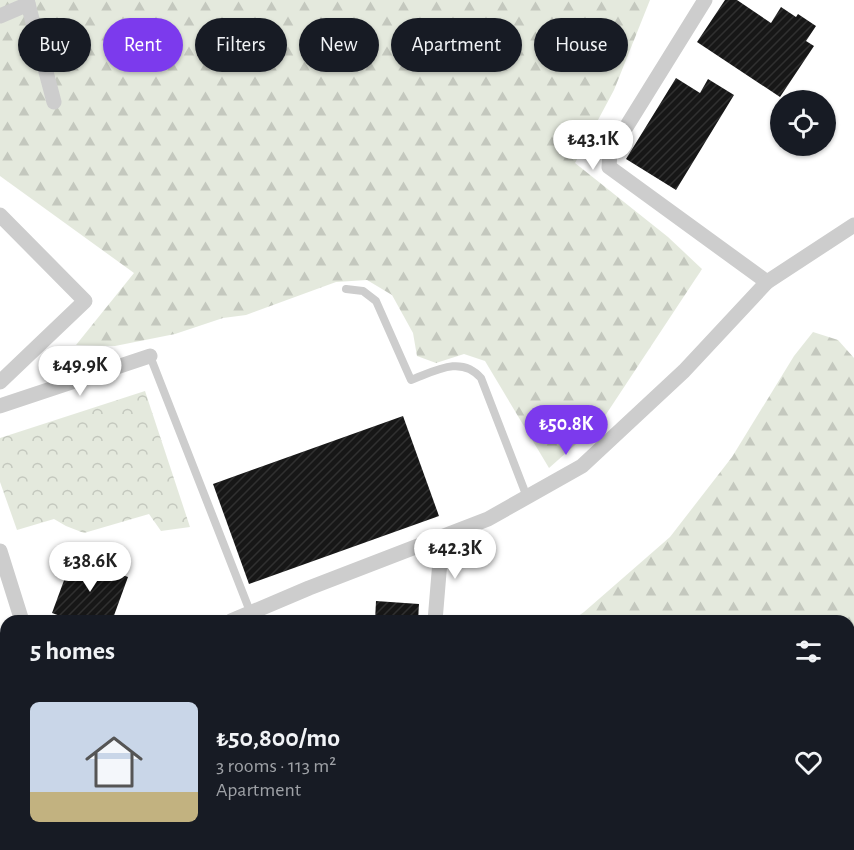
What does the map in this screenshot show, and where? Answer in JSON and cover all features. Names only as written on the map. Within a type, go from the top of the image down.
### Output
[{"type":"street","points":[[705,0],[610,153],[609,167],[767,282]]},
{"type":"street","points":[[0,16],[28,2],[54,102]]},
{"type":"street","points":[[0,215],[86,301],[0,382]]},
{"type":"street","points":[[257,615],[309,588],[488,519],[582,466],[684,371],[767,282],[854,225]]},
{"type":"street","points":[[0,406],[150,356]]},
{"type":"street","points":[[436,615],[442,537]]},
{"type":"street","points":[[0,551],[20,615]]},
{"type":"lane","points":[[346,289],[363,291],[376,301],[411,380],[451,365],[471,369],[481,378],[527,497]]},
{"type":"lane","points":[[150,356],[250,615]]},
{"type":"green space","points":[[0,0],[650,0],[628,55],[628,18],[534,18],[534,72],[621,72],[575,163],[668,237],[702,269],[601,422],[549,468],[485,361],[464,354],[436,363],[417,356],[413,333],[392,295],[367,280],[336,282],[246,315],[223,318],[175,334],[115,346],[76,345],[134,273],[0,176]]},
{"type":"green space","points":[[813,332],[838,340],[854,358],[854,615],[580,615],[670,537],[732,457],[794,356]]},
{"type":"green space","points":[[145,391],[190,527],[161,531],[149,514],[84,533],[54,519],[17,530],[0,482],[0,438]]},
{"type":"building","points":[[725,0],[737,0],[771,23],[781,7],[796,17],[798,14],[816,26],[806,41],[814,46],[785,90],[770,90],[697,42]]},
{"type":"building","points":[[676,78],[700,93],[708,79],[734,95],[676,190],[626,159]]},
{"type":"building","points":[[403,416],[439,516],[249,584],[213,484]]},
{"type":"building","points":[[73,556],[128,577],[114,615],[58,615],[52,613]]},
{"type":"building","points":[[376,601],[419,604],[418,615],[375,615]]}]
